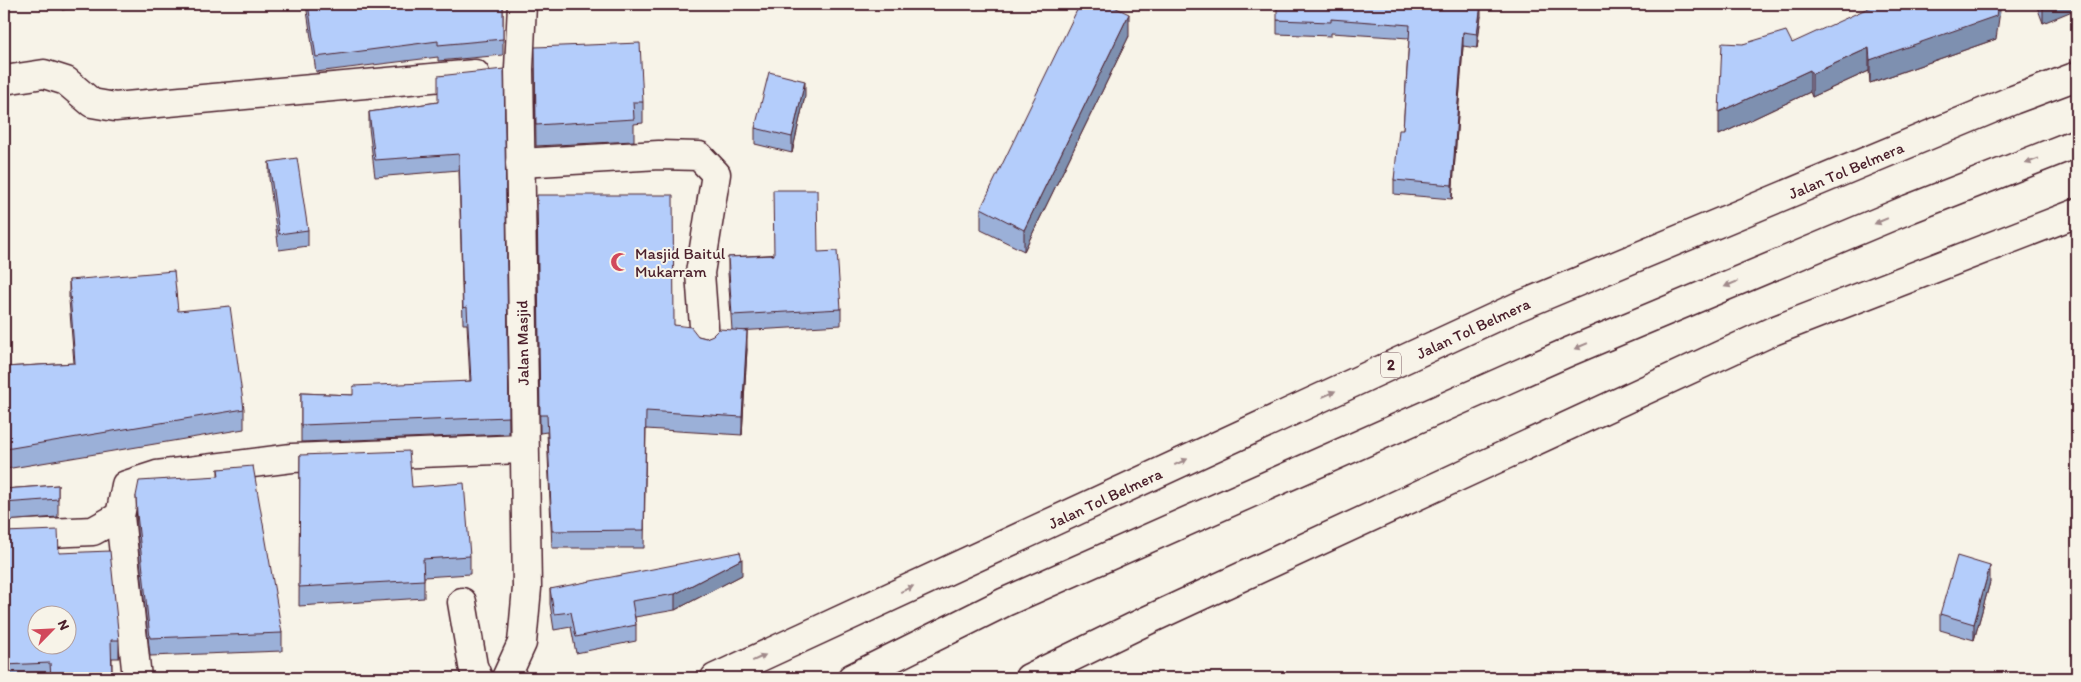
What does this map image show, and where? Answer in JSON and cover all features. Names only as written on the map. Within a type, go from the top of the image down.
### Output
[{"type":"main road","name":"Jalan Masjid","points":[[506,678],[522,643],[527,588],[519,69],[522,4]]},
{"type":"main road","points":[[4,80],[44,74],[66,81],[92,103],[115,107],[519,69]]},
{"type":"main road","name":"Jalan Tol Belmera","points":[[715,678],[1517,307],[2013,100],[2077,76]]},
{"type":"main road","points":[[852,678],[1006,602],[1566,353],[1908,209],[2077,144]]},
{"type":"main road","points":[[520,163],[659,155],[699,156],[716,174],[700,273],[704,340]]},
{"type":"main road","points":[[1029,678],[1164,612],[1773,331],[2077,213]]},
{"type":"main road","points":[[137,678],[120,516],[126,485],[157,475],[292,458],[524,450]]},
{"type":"main road","points":[[4,535],[93,531],[120,516]]},
{"type":"main road","points":[[462,602],[473,666],[478,678]]},
{"type":"building","points":[[308,4],[503,4],[503,39],[438,45],[438,41],[316,57]]},
{"type":"building","points":[[1080,4],[1108,4],[1129,14],[1024,230],[981,208]]},
{"type":"building","points":[[1277,4],[1481,4],[1477,34],[1463,32],[1452,185],[1394,180],[1399,130],[1403,130],[1410,25],[1331,19],[1331,22],[1277,20]]},
{"type":"building","points":[[1877,4],[1998,4],[1996,16],[1870,60],[1869,48],[1812,74],[1810,70],[1719,112],[1722,43],[1743,44],[1786,31],[1792,43]]},
{"type":"building","points":[[640,43],[643,102],[633,102],[634,119],[536,125],[535,47]]},
{"type":"building","points":[[504,69],[509,417],[301,425],[301,393],[353,395],[353,386],[471,381],[467,307],[463,308],[459,154],[375,160],[369,112],[438,102],[438,76]]},
{"type":"building","points":[[769,72],[805,81],[792,137],[755,128]]},
{"type":"building","points":[[297,158],[308,230],[279,234],[269,162]]},
{"type":"building","points":[[773,190],[817,190],[818,252],[837,251],[841,309],[732,315],[728,257],[774,255]]},
{"type":"building","points":[[537,195],[673,195],[674,325],[691,327],[698,336],[706,338],[713,335],[719,329],[747,331],[742,417],[646,411],[644,530],[552,531],[547,415],[540,415]]},
{"type":"building","points":[[174,271],[178,311],[230,306],[244,409],[6,449],[4,367],[75,363],[69,280]]},
{"type":"building","points":[[409,451],[412,487],[464,483],[470,556],[423,559],[424,580],[299,587],[300,455]]},
{"type":"building","points":[[253,466],[282,633],[150,638],[137,514],[136,496],[139,481],[219,476],[218,469]]},
{"type":"building","points":[[58,485],[58,499],[4,503],[4,489]]},
{"type":"building","points":[[58,530],[59,553],[110,551],[119,640],[111,640],[112,678],[51,678],[50,663],[4,665],[4,532]]},
{"type":"building","points":[[740,552],[742,559],[675,594],[632,601],[636,625],[576,637],[571,612],[554,614],[550,589]]},
{"type":"building","points":[[1957,556],[1990,566],[1974,624],[1940,614]]},
{"type":"place","name":"Masjid Baitul Mukarram","points":[[620,262]]}]
